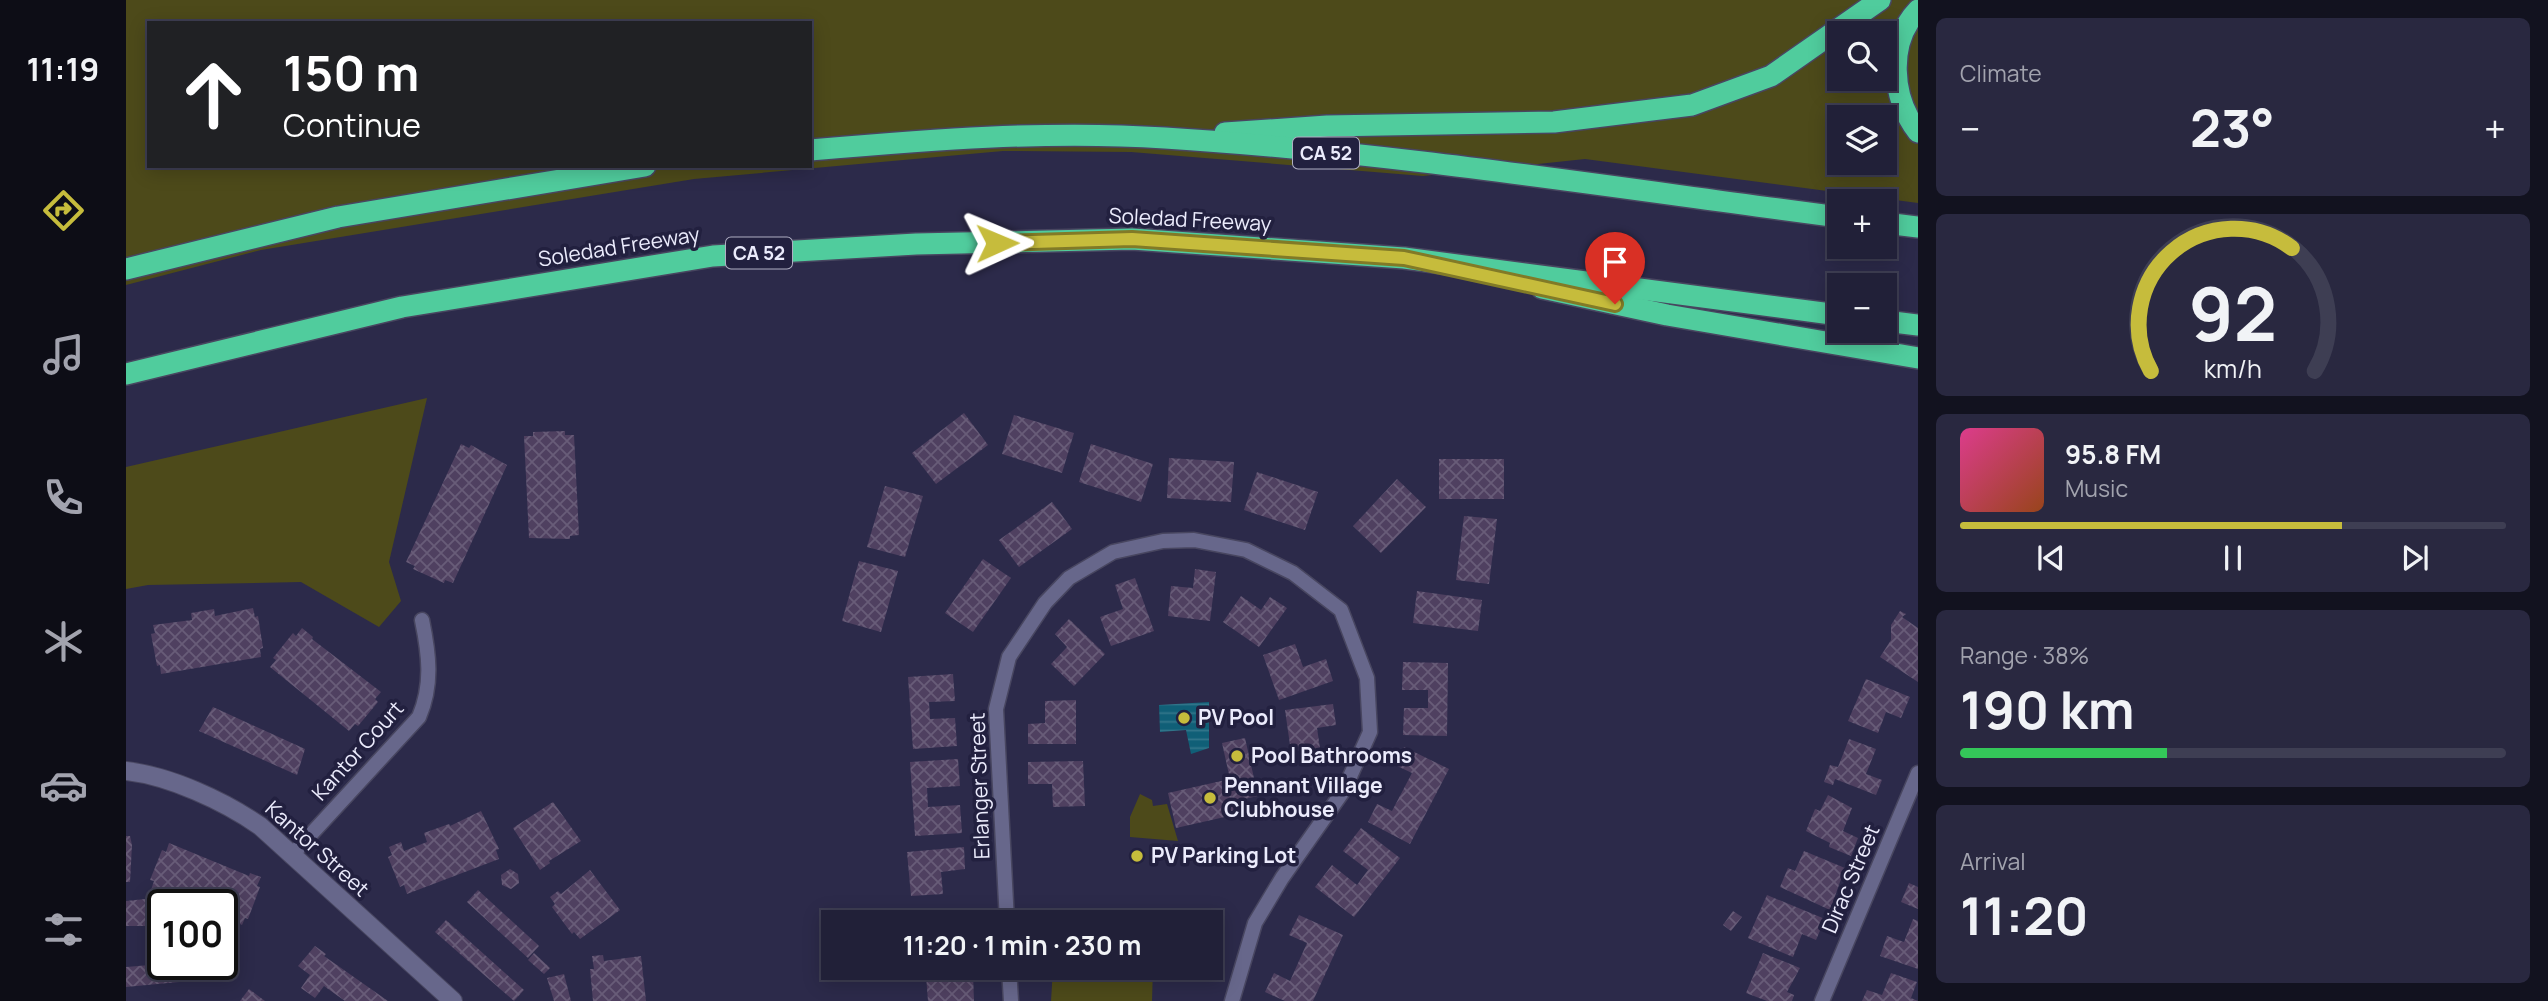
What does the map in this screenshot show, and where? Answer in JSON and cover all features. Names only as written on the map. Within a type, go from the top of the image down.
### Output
[{"type":"highway","points":[[1163,138],[1327,126],[1553,122],[1692,105],[1771,76],[1880,0]]},
{"type":"highway","points":[[1912,125],[1900,101],[1896,56],[1907,22],[1918,10]]},
{"type":"highway","name":"CA 52","points":[[812,149],[977,136],[1163,138],[1376,158],[1827,215]]},
{"type":"highway","points":[[126,269],[338,217],[633,168]]},
{"type":"highway","points":[[1897,224],[1918,227]]},
{"type":"highway","name":"Soledad Freeway","points":[[126,374],[402,307],[713,256],[916,244],[1132,239],[1404,258],[1827,313]]},
{"type":"highway","points":[[1404,258],[1667,315],[1918,358]]},
{"type":"highway","points":[[1897,322],[1918,325]]},
{"type":"street","name":"Erlanger Street","points":[[1006,910],[996,709],[1003,672],[1009,657],[1045,603],[1069,578],[1113,552],[1138,546],[1194,540],[1246,550],[1293,573],[1341,610],[1367,678],[1370,732],[1344,790],[1255,923],[1232,1001]]},
{"type":"street","name":"Kantor Court","points":[[291,856],[419,717],[427,697],[430,659],[422,620]]},
{"type":"street","name":"Kantor Street","points":[[126,771],[200,793],[235,809],[260,826],[453,1001]]},
{"type":"street","name":"Dirac Street","points":[[1822,1001],[1918,773]]},
{"type":"street","points":[[1009,980],[1010,1001]]},
{"type":"shaded area","points":[[126,0],[1918,0],[1918,203],[1897,200],[1897,189],[1827,191],[1585,159],[1423,176],[1131,152],[1003,151],[694,179],[261,250],[126,285]]},
{"type":"shaded area","points":[[427,398],[389,562],[401,601],[379,627],[301,582],[148,585],[126,589],[126,467]]},
{"type":"shaded area","points":[[1140,794],[1152,800],[1153,806],[1167,804],[1178,841],[1130,837],[1130,817]]},
{"type":"shaded area","points":[[1052,980],[1153,980],[1152,1001],[1051,1001]]},
{"type":"water","name":"PV Pool","points":[[1209,702],[1209,748],[1191,754],[1186,730],[1160,732],[1159,705]]},
{"type":"building","points":[[964,413],[988,445],[936,484],[912,453]]},
{"type":"building","points":[[1014,415],[1074,433],[1062,473],[1002,454]]},
{"type":"building","points":[[565,431],[565,435],[574,435],[579,535],[570,536],[570,539],[529,538],[524,436],[533,436],[533,432]]},
{"type":"building","points":[[461,444],[469,448],[471,445],[507,465],[453,583],[445,580],[444,583],[413,569],[415,566],[406,562]]},
{"type":"building","points":[[1091,444],[1153,464],[1141,502],[1079,482]]},
{"type":"building","points":[[1169,458],[1234,462],[1231,502],[1167,498]]},
{"type":"building","points":[[1439,459],[1504,459],[1504,499],[1439,499]]},
{"type":"building","points":[[1257,472],[1318,492],[1305,530],[1244,510]]},
{"type":"building","points":[[1397,479],[1426,507],[1381,553],[1353,526]]},
{"type":"building","points":[[885,486],[923,496],[905,557],[867,547]]},
{"type":"building","points":[[1052,502],[1072,529],[1019,567],[999,540]]},
{"type":"building","points":[[1464,516],[1497,519],[1489,584],[1456,580]]},
{"type":"building","points":[[983,559],[1011,578],[973,632],[945,613]]},
{"type":"building","points":[[859,561],[898,571],[881,632],[842,621]]},
{"type":"building","points":[[1195,569],[1216,572],[1210,621],[1168,616],[1171,586],[1193,588]]},
{"type":"building","points":[[1135,578],[1154,631],[1111,646],[1100,617],[1123,609],[1115,585]]},
{"type":"building","points":[[1417,591],[1482,600],[1478,631],[1413,623]]},
{"type":"building","points":[[1241,596],[1261,610],[1270,597],[1287,608],[1259,647],[1223,622]]},
{"type":"building","points":[[253,608],[255,617],[258,616],[263,648],[260,649],[261,657],[161,674],[151,634],[155,633],[153,625],[192,620],[191,613],[214,609],[215,616]]},
{"type":"building","points":[[1900,611],[1906,614],[1902,617],[1918,628],[1918,682],[1880,657],[1891,640],[1891,625]]},
{"type":"building","points":[[1069,619],[1105,654],[1074,686],[1051,664],[1067,647],[1055,634]]},
{"type":"building","points":[[302,628],[312,639],[381,692],[375,699],[378,702],[358,726],[355,724],[349,731],[270,667],[276,660],[273,658],[293,633],[296,636]]},
{"type":"building","points":[[1295,644],[1303,667],[1326,659],[1333,681],[1279,700],[1263,655]]},
{"type":"building","points":[[1403,662],[1448,663],[1447,736],[1403,735],[1404,708],[1428,708],[1428,690],[1402,690]]},
{"type":"building","points":[[953,674],[955,701],[929,702],[930,719],[955,718],[957,746],[913,749],[908,677]]},
{"type":"building","points":[[1866,679],[1910,697],[1901,718],[1886,712],[1878,733],[1848,721]]},
{"type":"building","points":[[1076,700],[1076,744],[1028,744],[1028,724],[1045,723],[1045,701]]},
{"type":"building","points":[[1333,704],[1336,725],[1317,728],[1320,748],[1291,752],[1285,710]]},
{"type":"building","points":[[213,707],[305,749],[297,775],[199,731]]},
{"type":"building","name":"Pennant Village Clubhouse","points":[[1245,738],[1258,796],[1235,801],[1238,814],[1176,828],[1168,793],[1230,779],[1222,743]]},
{"type":"building","points":[[1849,739],[1876,749],[1866,774],[1882,780],[1876,795],[1835,779],[1833,785],[1824,782],[1830,765],[1838,767]]},
{"type":"building","points":[[1404,747],[1449,769],[1410,844],[1368,822],[1377,804],[1392,811],[1412,773],[1395,765]]},
{"type":"building","points":[[958,759],[960,786],[927,788],[928,807],[960,805],[962,833],[915,836],[910,762]]},
{"type":"building","points":[[1083,761],[1085,806],[1053,807],[1052,784],[1028,784],[1028,762]]},
{"type":"building","points":[[1828,795],[1852,808],[1843,831],[1858,838],[1851,856],[1829,847],[1830,843],[1806,831],[1815,809],[1820,811]]},
{"type":"building","points":[[553,802],[581,841],[549,861],[550,863],[540,870],[513,828]]},
{"type":"building","points":[[481,811],[499,849],[496,850],[499,859],[407,894],[404,885],[400,887],[388,857],[392,855],[389,847],[401,842],[404,851],[427,842],[424,833],[449,824],[450,826]]},
{"type":"building","points":[[1361,828],[1400,858],[1354,917],[1315,887],[1332,865],[1357,885],[1368,870],[1343,851]]},
{"type":"building","points":[[126,836],[130,836],[132,845],[130,882],[126,882]]},
{"type":"building","points":[[169,843],[249,876],[250,873],[261,877],[248,919],[245,918],[242,925],[238,923],[238,889],[151,889],[154,881],[150,880],[162,850],[166,852]]},
{"type":"building","points":[[964,847],[965,869],[941,872],[943,894],[911,896],[907,852]]},
{"type":"building","points":[[1804,851],[1845,868],[1830,910],[1780,887],[1788,868],[1795,871]]},
{"type":"building","points":[[510,869],[518,874],[519,883],[511,889],[502,885],[501,875]]},
{"type":"building","points":[[590,870],[620,910],[580,939],[574,932],[572,934],[552,907],[555,904],[550,897],[558,891],[561,894]]},
{"type":"building","points":[[1909,883],[1918,887],[1918,909],[1901,902]]},
{"type":"building","points":[[478,890],[539,946],[528,958],[467,902]]},
{"type":"building","points":[[1767,895],[1825,919],[1816,940],[1802,934],[1793,957],[1748,938]]},
{"type":"building","points":[[145,899],[145,926],[126,926],[126,901]]},
{"type":"building","points":[[1733,911],[1742,917],[1731,931],[1723,925]]},
{"type":"building","points":[[1299,915],[1343,935],[1313,1001],[1285,1001],[1265,992],[1274,973],[1290,981],[1307,943],[1289,935]]},
{"type":"building","points":[[1913,919],[1918,921],[1918,969],[1880,956],[1887,936],[1904,942]]},
{"type":"building","points":[[446,920],[524,990],[514,1001],[435,932]]},
{"type":"building","points":[[315,946],[326,954],[324,956],[388,1001],[345,1001],[324,986],[315,998],[301,988],[310,975],[298,966]]},
{"type":"building","points":[[534,953],[550,968],[544,974],[528,960]]},
{"type":"building","points":[[1763,953],[1800,968],[1787,992],[1794,995],[1792,1001],[1767,1001],[1746,993]]},
{"type":"building","points":[[603,955],[604,961],[641,956],[646,1001],[593,1001],[590,969],[594,969],[592,956]]},
{"type":"building","points":[[147,965],[147,980],[200,980],[126,987],[126,967]]},
{"type":"building","points":[[1891,973],[1917,982],[1911,998],[1918,1001],[1862,1001],[1867,990],[1882,995]]},
{"type":"building","points":[[564,974],[571,1001],[554,1001],[547,978]]},
{"type":"building","points":[[926,980],[973,980],[974,1001],[928,1001]]},
{"type":"building","points":[[249,989],[265,1001],[240,1001]]},
{"type":"place","name":"PV Pool","points":[[1184,718]]},
{"type":"place","name":"Pool Bathrooms","points":[[1237,756]]},
{"type":"place","name":"Pennant Village Clubhouse","points":[[1210,798]]},
{"type":"place","name":"PV Parking Lot","points":[[1137,856]]},
{"type":"route","points":[[997,243],[1132,239],[1404,258],[1615,304]]}]
